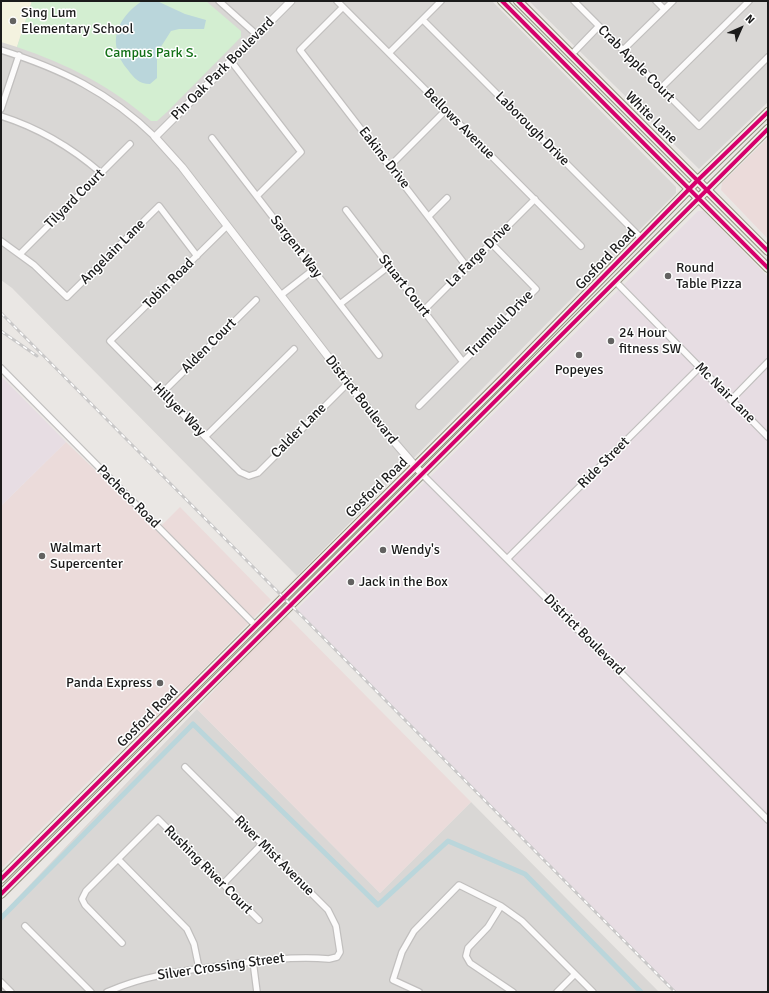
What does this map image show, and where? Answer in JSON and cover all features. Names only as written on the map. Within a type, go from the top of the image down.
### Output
[{"type":"main road","name":"White Lane","points":[[502,1],[768,268]]},
{"type":"main road","name":"White Lane","points":[[518,1],[707,188],[768,251]]},
{"type":"main road","name":"Gosford Road","points":[[1,879],[552,330],[698,180],[768,112]]},
{"type":"main road","name":"Gosford Road","points":[[1,894],[707,188],[768,129]]},
{"type":"main road","points":[[615,281],[614,277],[616,271],[639,241]]},
{"type":"main road","points":[[510,386],[510,379],[541,347],[552,330]]},
{"type":"main road","points":[[348,548],[347,544],[350,539],[370,518],[375,505]]},
{"type":"main road","points":[[315,581],[318,570],[340,548],[339,542]]},
{"type":"main road","points":[[261,634],[263,627],[275,613],[281,600]]},
{"type":"main road","points":[[232,664],[238,651],[253,636],[255,625]]},
{"type":"street","points":[[219,1],[257,35]]},
{"type":"street","name":"Pin Oak Park Boulevard","points":[[155,137],[290,1]]},
{"type":"street","name":"Bellows Avenue","points":[[337,1],[581,246]]},
{"type":"street","points":[[389,53],[441,1]]},
{"type":"street","name":"Crab Apple Court","points":[[574,1],[699,126],[767,59]]},
{"type":"street","points":[[656,1],[664,10]]},
{"type":"street","points":[[623,50],[673,1]]},
{"type":"street","points":[[661,88],[749,1]]},
{"type":"street","name":"Eakins Drive","points":[[343,7],[300,50],[467,267]]},
{"type":"street","name":"Laborough Drive","points":[[423,20],[639,241]]},
{"type":"street","points":[[571,55],[599,26]]},
{"type":"street","name":"District Boulevard","points":[[1,50],[55,69],[85,84],[118,105],[155,137],[182,167],[280,296],[415,467],[508,558],[768,820]]},
{"type":"street","points":[[1,109],[19,56]]},
{"type":"street","points":[[230,61],[301,152],[256,196]]},
{"type":"street","points":[[390,166],[446,110]]},
{"type":"street","points":[[1,116],[26,125],[58,141],[101,173]]},
{"type":"street","name":"Sargent Way","points":[[212,138],[379,356]]},
{"type":"street","name":"Tilyard Court","points":[[20,254],[130,144]]},
{"type":"street","points":[[428,216],[447,198]]},
{"type":"street","name":"La Farge Drive","points":[[423,311],[535,200]]},
{"type":"street","name":"Angelain Lane","points":[[20,254],[34,265],[67,297],[159,206],[197,256]]},
{"type":"street","name":"Stuart Court","points":[[346,210],[463,362]]},
{"type":"street","name":"Tobin Road","points":[[110,341],[227,226]]},
{"type":"street","points":[[1,241],[20,254]]},
{"type":"street","name":"Trumbull Drive","points":[[419,406],[536,289],[491,243]]},
{"type":"street","points":[[340,304],[389,266]]},
{"type":"street","points":[[280,296],[314,270]]},
{"type":"street","name":"Mc Nair Lane","points":[[615,281],[768,437]]},
{"type":"street","name":"Alden Court","points":[[162,393],[256,300]]},
{"type":"street","name":"Hillyer Way","points":[[110,341],[240,472],[249,476]]},
{"type":"street","points":[[205,437],[294,349]]},
{"type":"street","points":[[731,400],[768,362]]},
{"type":"street","name":"Pacheco Road","points":[[1,368],[255,625]]},
{"type":"street","name":"Ride Street","points":[[508,558],[699,368]]},
{"type":"street","name":"Calder Lane","points":[[249,476],[258,472],[348,383]]},
{"type":"street","name":"River Mist Avenue","points":[[185,766],[328,910],[339,934],[340,952],[337,957]]},
{"type":"street","name":"Rushing River Court","points":[[118,859],[158,819],[259,920]]},
{"type":"street","points":[[223,884],[262,844]]},
{"type":"street","points":[[122,943],[85,906],[82,899],[86,891],[118,859],[187,929],[194,944],[199,968]]},
{"type":"street","points":[[419,992],[393,980],[402,952],[414,931],[459,885],[501,906],[522,921],[593,992]]},
{"type":"street","points":[[501,906],[488,927],[468,948],[466,956],[470,963],[513,992]]},
{"type":"street","points":[[25,926],[91,992]]},
{"type":"street","name":"Silver Crossing Street","points":[[106,992],[155,975],[199,968],[289,958],[329,959],[337,957]]},
{"type":"street","points":[[253,961],[257,992]]},
{"type":"street","points":[[557,992],[575,974]]},
{"type":"street","points":[[1,982],[12,992]]},
{"type":"shaded area","points":[[1,1],[492,1],[676,187],[676,193],[297,576],[12,288],[1,280]]},
{"type":"shaded area","name":"Sing Lum Elementary School","points":[[1,1],[32,1],[17,47],[1,42]]},
{"type":"shaded area","points":[[529,1],[768,1],[768,102],[699,169]]},
{"type":"shaded area","points":[[768,138],[768,239],[721,190],[722,183]]},
{"type":"shaded area","points":[[698,211],[703,211],[768,277],[768,992],[675,992],[296,610]]},
{"type":"shaded area","points":[[1,376],[66,442],[1,506]]},
{"type":"shaded area","points":[[66,442],[157,530],[180,507],[271,600],[145,729],[133,737],[1,869],[1,506]]},
{"type":"shaded area","points":[[285,614],[471,802],[380,893],[197,709]]},
{"type":"shaded area","points":[[197,709],[380,893],[471,802],[659,992],[1,992],[1,915]]},
{"type":"green space","name":"Campus Park S.","points":[[32,1],[206,1],[241,31],[241,37],[167,112],[157,121],[151,121],[120,97],[88,77],[54,61],[17,47]]},
{"type":"water","points":[[142,1],[157,1],[185,14],[206,20],[204,29],[179,29],[171,31],[157,53],[157,78],[150,84],[140,82],[130,73],[117,51],[116,41],[120,24],[133,8]]},
{"type":"waterway","points":[[1,918],[193,724],[378,905],[448,841],[525,874],[641,992]]},
{"type":"railway","points":[[1,313],[675,992]]},
{"type":"railway","points":[[1,331],[37,356]]},
{"type":"cycle path","points":[[502,1],[768,268]]},
{"type":"cycle path","points":[[518,1],[768,251]]},
{"type":"cycle path","points":[[1,879],[503,379],[698,180],[768,112]]},
{"type":"cycle path","points":[[1,894],[768,129]]},
{"type":"place","name":"Sing Lum Elementary School","points":[[13,21]]},
{"type":"place","name":"Round Table Pizza","points":[[668,276]]},
{"type":"place","name":"24 Hour fitness SW","points":[[611,341]]},
{"type":"place","name":"Popeyes","points":[[579,355]]},
{"type":"place","name":"Wendy's","points":[[383,550]]},
{"type":"place","name":"Walmart Supercenter","points":[[42,556]]},
{"type":"place","name":"Jack in the Box","points":[[351,582]]},
{"type":"place","name":"Panda Express","points":[[160,683]]}]
